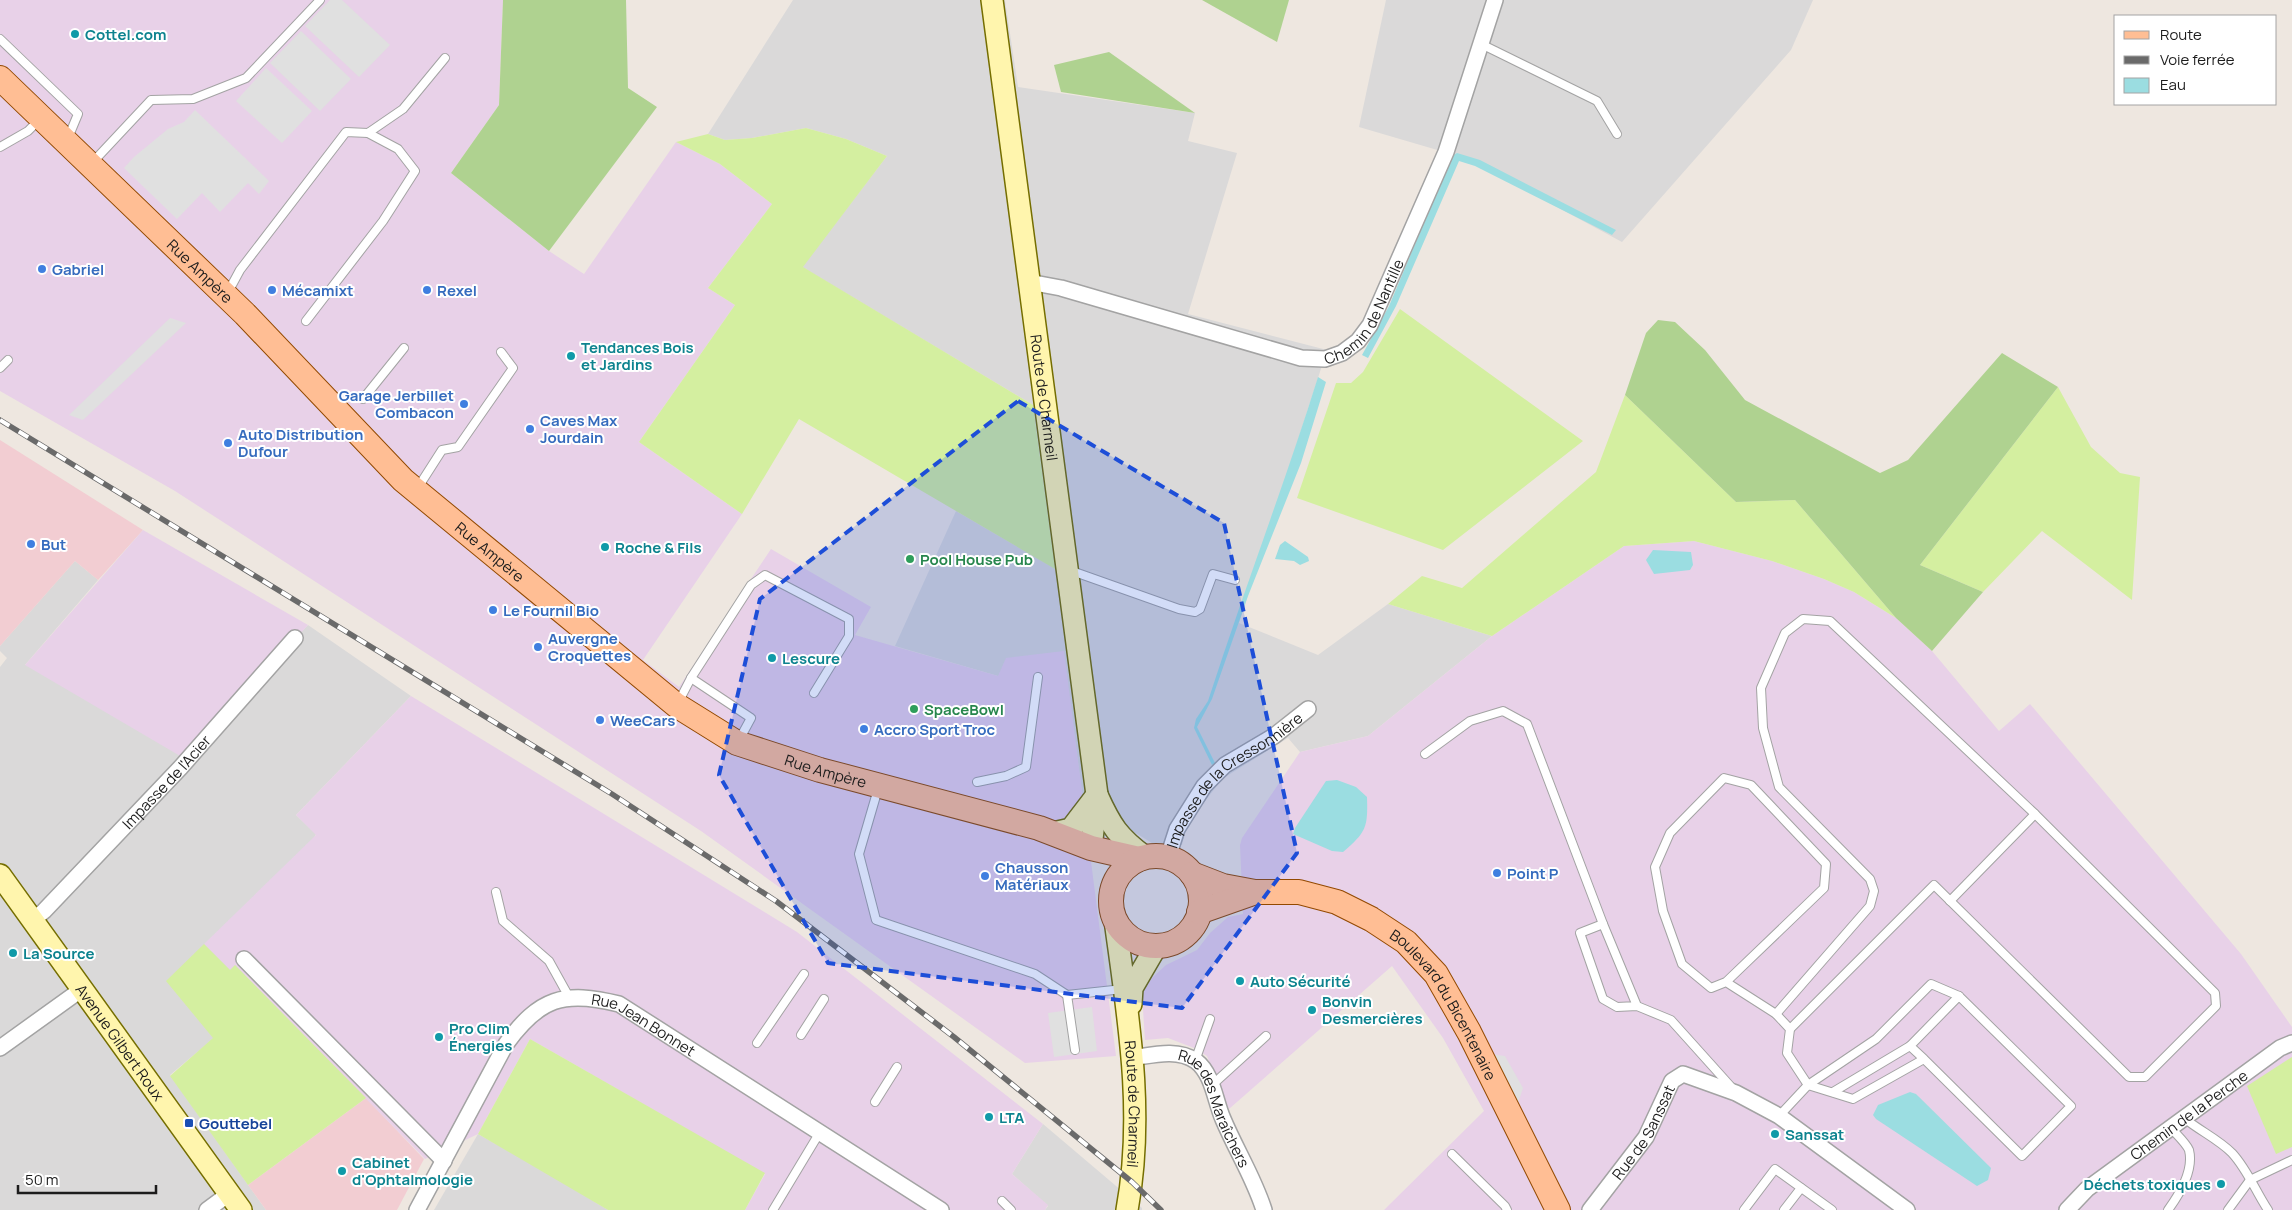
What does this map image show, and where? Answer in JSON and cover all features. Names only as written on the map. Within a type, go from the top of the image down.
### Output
[{"type":"main road","name":"Route de Charmeil","points":[[992,0],[1097,795],[1091,848]]},
{"type":"main road","name":"Rue Ampère","points":[[0,78],[226,296],[403,480],[676,705],[737,743],[820,770],[1053,833],[1091,848],[1151,858]]},
{"type":"main road","name":"Route de Charmeil","points":[[1097,795],[1115,830],[1124,841],[1151,858]]},
{"type":"main road","points":[[1053,833],[1071,829],[1097,795]]},
{"type":"main road","points":[[1091,848],[1113,888]]},
{"type":"main road","points":[[1151,858],[1182,864],[1192,874],[1200,893],[1199,912],[1193,925],[1183,936],[1171,943],[1156,946],[1144,944],[1132,939],[1115,920],[1112,909],[1113,888],[1118,875],[1128,865],[1151,858]]},
{"type":"main road","name":"Boulevard du Bicentenaire","points":[[1192,874],[1223,886],[1254,892],[1299,892],[1337,902],[1371,918],[1406,942],[1436,974],[1469,1032],[1558,1210]]},
{"type":"main road","name":"Avenue Gilbert Roux","points":[[0,875],[236,1202]]},
{"type":"main road","name":"Boulevard du Bicentenaire","points":[[1199,912],[1254,892]]},
{"type":"main road","name":"Route de Charmeil","points":[[1115,920],[1128,988],[1136,1126],[1132,1182],[1127,1210]]},
{"type":"main road","points":[[1128,988],[1156,946]]},
{"type":"street","name":"Chemin de Nantille","points":[[1029,282],[1061,288],[1301,358],[1325,359],[1342,353],[1358,341],[1370,324],[1446,152],[1494,0]]},
{"type":"street","name":"Impasse de l'Acier","points":[[33,920],[44,911],[181,767],[295,638]]},
{"type":"street","name":"Impasse de la Cressonnière","points":[[1151,858],[1177,829],[1204,786],[1226,765],[1274,736],[1308,709]]},
{"type":"street","points":[[244,959],[444,1162]]},
{"type":"street","points":[[0,1048],[82,989]]},
{"type":"street","name":"Rue Jean Bonnet","points":[[417,1210],[506,1044],[517,1029],[540,1007],[569,997],[592,997],[618,1004],[941,1210]]},
{"type":"street","name":"Chemin de la Perche","points":[[2067,1210],[2087,1189],[2280,1048],[2292,1043]]},
{"type":"street","name":"Rue des Maraîchers","points":[[1132,1058],[1175,1052],[1195,1060],[1205,1071],[1223,1119],[1259,1194],[1264,1210]]},
{"type":"street","name":"Rue de Sanssat","points":[[1590,1210],[1646,1137],[1672,1082],[1683,1074],[1736,1092],[1779,1116],[1907,1210]]},
{"type":"street","points":[[207,1210],[236,1202]]},
{"type":"lane","points":[[90,165],[151,100],[193,99],[246,78],[320,0]]},
{"type":"lane","points":[[0,39],[78,114],[66,142]]},
{"type":"lane","points":[[1481,44],[1597,101],[1617,134]]},
{"type":"lane","points":[[368,133],[403,109],[445,58]]},
{"type":"lane","points":[[0,147],[28,131],[41,118]]},
{"type":"lane","points":[[226,296],[240,270],[346,132],[368,133],[398,149],[415,170],[383,221],[306,321]]},
{"type":"lane","points":[[363,399],[404,348]]},
{"type":"lane","points":[[416,491],[442,450],[458,447],[514,368],[501,352]]},
{"type":"lane","points":[[0,368],[8,360]]},
{"type":"lane","points":[[1068,570],[1179,609],[1194,612],[1200,609],[1213,574],[1235,580]]},
{"type":"lane","points":[[676,705],[691,678],[751,585],[765,575],[849,619],[849,636],[814,693]]},
{"type":"lane","points":[[1776,1014],[1870,906],[1874,891],[1870,879],[1779,787],[1763,728],[1761,688],[1785,633],[1803,619],[1830,621],[2035,814],[2215,993],[2216,1006],[2145,1077],[2129,1077],[1934,885],[1790,1029],[1787,1053],[1808,1085],[1854,1099],[1924,1060]]},
{"type":"lane","points":[[977,782],[1006,776],[1026,767],[1038,677]]},
{"type":"lane","points":[[691,678],[751,718],[737,743]]},
{"type":"lane","points":[[1425,754],[1470,721],[1503,711],[1527,724],[1603,924],[1637,1006]]},
{"type":"lane","points":[[1724,778],[1752,785],[1826,864],[1824,888],[1726,982],[1711,988],[1682,964],[1664,911],[1655,867],[1670,833],[1724,778]]},
{"type":"lane","points":[[879,786],[859,854],[876,920],[1035,974],[1067,995],[1128,988]]},
{"type":"lane","points":[[1950,901],[2035,814]]},
{"type":"lane","points":[[496,892],[503,921],[549,961],[569,997]]},
{"type":"lane","points":[[1603,924],[1580,933],[1603,1000],[1617,1007],[1637,1006],[1670,1020],[1736,1092]]},
{"type":"lane","points":[[757,1043],[804,974]]},
{"type":"lane","points":[[1726,982],[1776,1014],[1790,1029]]},
{"type":"lane","points":[[1779,1116],[1808,1085],[1876,1039],[1930,984],[1959,996],[2071,1106],[2022,1156],[1910,1046]]},
{"type":"lane","points":[[1067,995],[1075,1050]]},
{"type":"lane","points":[[1833,1092],[1910,1046],[1959,996]]},
{"type":"lane","points":[[801,1035],[824,999]]},
{"type":"lane","points":[[1195,1060],[1210,1019]]},
{"type":"lane","points":[[1212,1086],[1266,1036]]},
{"type":"lane","points":[[874,1102],[897,1067]]},
{"type":"lane","points":[[2184,1118],[2204,1134],[2219,1140],[2234,1155],[2268,1210]]},
{"type":"lane","points":[[2168,1210],[2176,1199],[2188,1172],[2188,1150],[2171,1128]]},
{"type":"lane","points":[[772,1210],[820,1132]]},
{"type":"lane","points":[[1452,1154],[1506,1206],[1507,1210]]},
{"type":"lane","points":[[2228,1210],[2250,1180],[2292,1160]]},
{"type":"lane","points":[[1744,1210],[1775,1169],[1832,1210]]},
{"type":"lane","points":[[1784,1210],[1801,1188]]},
{"type":"lane","points":[[1002,1201],[1011,1210]]},
{"type":"highlighted area","points":[[1018,401],[1224,523],[1297,853],[1182,1008],[828,963],[719,775],[760,599]]},
{"type":"shaded area","points":[[0,0],[503,0],[499,105],[451,173],[549,251],[584,274],[676,142],[720,164],[772,204],[708,288],[735,305],[639,442],[742,514],[643,660],[679,687],[771,549],[871,607],[855,635],[998,676],[1006,658],[1064,651],[1116,1056],[1025,1063],[701,831],[175,491],[0,391]]},
{"type":"shaded area","points":[[330,0],[342,0],[390,45],[359,77],[305,26]]},
{"type":"shaded area","points":[[793,0],[1005,0],[1018,87],[1195,113],[1188,141],[1237,153],[1188,314],[1327,350],[1239,623],[1318,655],[1388,604],[1492,636],[1368,736],[1300,752],[1288,738],[1222,779],[1187,825],[1182,845],[1152,843],[1083,801],[1063,652],[998,676],[895,646],[956,511],[1054,568],[1033,405],[802,267],[887,156],[846,139],[806,128],[752,138],[725,140],[708,134]]},
{"type":"shaded area","points":[[1386,0],[1813,0],[1791,50],[1622,242],[1468,159],[1359,127]]},
{"type":"shaded area","points":[[301,31],[351,79],[320,111],[270,63]]},
{"type":"shaded area","points":[[266,68],[312,111],[282,143],[236,101]]},
{"type":"shaded area","points":[[195,110],[269,181],[259,194],[248,183],[220,212],[202,193],[177,219],[124,168],[134,157],[168,129],[184,122]]},
{"type":"shaded area","points":[[170,318],[186,323],[83,420],[69,415]]},
{"type":"shaded area","points":[[0,440],[143,530],[98,580],[75,561],[0,646]]},
{"type":"shaded area","points":[[143,530],[308,625],[187,760],[25,665]]},
{"type":"shaded area","points":[[1694,541],[1772,561],[1824,579],[1854,592],[1896,618],[1932,651],[1999,731],[2030,704],[2241,954],[2292,1027],[2292,1210],[1384,1210],[1484,1111],[1443,1038],[1392,966],[1229,1109],[1207,1056],[1194,1048],[1168,1038],[1145,1040],[1142,994],[1152,978],[1166,965],[1197,950],[1210,933],[1228,917],[1243,914],[1240,845],[1242,838],[1300,752],[1368,736],[1492,636],[1624,546]]},
{"type":"shaded area","points":[[75,561],[98,580],[25,665],[295,638],[308,625],[411,696],[296,815],[316,834],[214,1038],[170,1075],[266,1210],[0,1210],[0,667],[7,658],[0,651],[0,646]]},
{"type":"shaded area","points":[[411,696],[797,932],[1043,1124],[1012,1174],[1048,1205],[1045,1210],[745,1210],[765,1174],[530,1039],[478,1134],[425,1159],[235,965],[230,970],[204,944],[316,835],[296,815]]},
{"type":"shaded area","points":[[1092,1007],[1097,1051],[1054,1057],[1048,1013]]},
{"type":"shaded area","points":[[1490,1054],[1505,1056],[1523,1088],[1517,1106]]},
{"type":"shaded area","points":[[366,1098],[424,1159],[397,1210],[266,1210],[248,1185]]},
{"type":"shaded area","points":[[1043,1124],[1142,1208],[1142,1210],[1045,1210],[1048,1206],[1012,1174]]},
{"type":"shaded area","points":[[478,1134],[546,1172],[608,1210],[434,1210]]},
{"type":"green space","points":[[503,0],[626,0],[628,88],[657,107],[549,251],[451,173],[499,105]]},
{"type":"green space","points":[[1202,0],[1289,0],[1277,42]]},
{"type":"green space","points":[[1109,52],[1195,113],[1061,92],[1054,65]]},
{"type":"green space","points":[[806,128],[846,139],[887,156],[803,267],[1033,405],[1055,569],[799,419],[742,514],[639,442],[735,305],[708,288],[772,204],[720,164],[676,142],[708,134],[725,140],[752,138]]},
{"type":"green space","points":[[1400,309],[1583,441],[1443,550],[1297,498],[1336,383],[1351,383],[1363,372]]},
{"type":"green space","points":[[1658,320],[1675,322],[1705,350],[1745,400],[1880,473],[1908,460],[2002,353],[2058,387],[1920,565],[1983,592],[1932,651],[1896,618],[1795,500],[1736,502],[1625,395],[1646,333]]},
{"type":"green space","points":[[2058,387],[2091,447],[2120,473],[2140,477],[2132,600],[2042,531],[1983,592],[1920,565]]},
{"type":"green space","points":[[1625,395],[1736,502],[1795,500],[1896,618],[1854,592],[1824,579],[1772,561],[1694,541],[1624,546],[1492,636],[1388,604],[1422,576],[1462,588],[1596,472]]},
{"type":"green space","points":[[204,944],[230,970],[235,965],[366,1098],[248,1185],[170,1076],[213,1038],[166,981]]},
{"type":"green space","points":[[530,1039],[765,1173],[745,1210],[608,1210],[478,1134]]},
{"type":"green space","points":[[2292,1057],[2292,1147],[2276,1154],[2247,1086]]},
{"type":"water","points":[[1457,153],[1480,160],[1616,230],[1612,235],[1475,166],[1459,161],[1396,306],[1368,358],[1362,355],[1389,306],[1452,156]]},
{"type":"water","points":[[1318,377],[1326,382],[1301,463],[1248,596],[1212,699],[1197,727],[1215,763],[1212,765],[1194,728],[1196,719],[1208,701]]},
{"type":"water","points":[[1285,541],[1308,557],[1309,561],[1300,565],[1294,561],[1275,559],[1280,545]]},
{"type":"water","points":[[1653,550],[1691,552],[1693,565],[1690,570],[1654,574],[1646,560]]},
{"type":"water","points":[[1337,780],[1356,787],[1367,797],[1367,816],[1364,829],[1357,839],[1343,852],[1332,851],[1293,834],[1326,781]]},
{"type":"water","points":[[1910,1092],[1916,1094],[1991,1168],[1988,1180],[1977,1186],[1876,1119],[1873,1115],[1878,1105]]},
{"type":"railway","points":[[0,420],[612,794],[776,901],[954,1037],[1132,1182],[1161,1210]]},
{"type":"place","name":"Cottel.com","points":[[75,34]]},
{"type":"place","name":"Gabriel","points":[[42,269]]},
{"type":"place","name":"Mécamixt","points":[[272,290]]},
{"type":"place","name":"Rexel","points":[[427,290]]},
{"type":"place","name":"Tendances Bois et Jardins","points":[[571,356]]},
{"type":"place","name":"Garage Jerbillet Combacon","points":[[464,404]]},
{"type":"place","name":"Caves Max Jourdain","points":[[530,429]]},
{"type":"place","name":"Auto Distribution Dufour","points":[[228,443]]},
{"type":"place","name":"But","points":[[31,544]]},
{"type":"place","name":"Roche & Fils","points":[[605,547]]},
{"type":"place","name":"Pool House Pub","points":[[910,559]]},
{"type":"place","name":"Le Fournil Bio","points":[[493,610]]},
{"type":"place","name":"Auvergne Croquettes","points":[[538,647]]},
{"type":"place","name":"Lescure","points":[[772,658]]},
{"type":"place","name":"SpaceBowl","points":[[914,709]]},
{"type":"place","name":"WeeCars","points":[[600,720]]},
{"type":"place","name":"Accro Sport Troc","points":[[864,729]]},
{"type":"place","name":"Point P","points":[[1497,873]]},
{"type":"place","name":"Chausson Matériaux","points":[[985,876]]},
{"type":"place","name":"La Source","points":[[13,953]]},
{"type":"place","name":"Auto Sécurité","points":[[1240,981]]},
{"type":"place","name":"Bonvin Desmercières","points":[[1312,1010]]},
{"type":"place","name":"Pro Clim Énergies","points":[[439,1037]]},
{"type":"place","name":"LTA","points":[[989,1117]]},
{"type":"place","name":"Gouttebel","points":[[189,1123]]},
{"type":"place","name":"Sanssat","points":[[1775,1134]]},
{"type":"place","name":"Cabinet d'Ophtalmologie","points":[[342,1171]]},
{"type":"place","name":"Déchets toxiques","points":[[2221,1184]]}]
